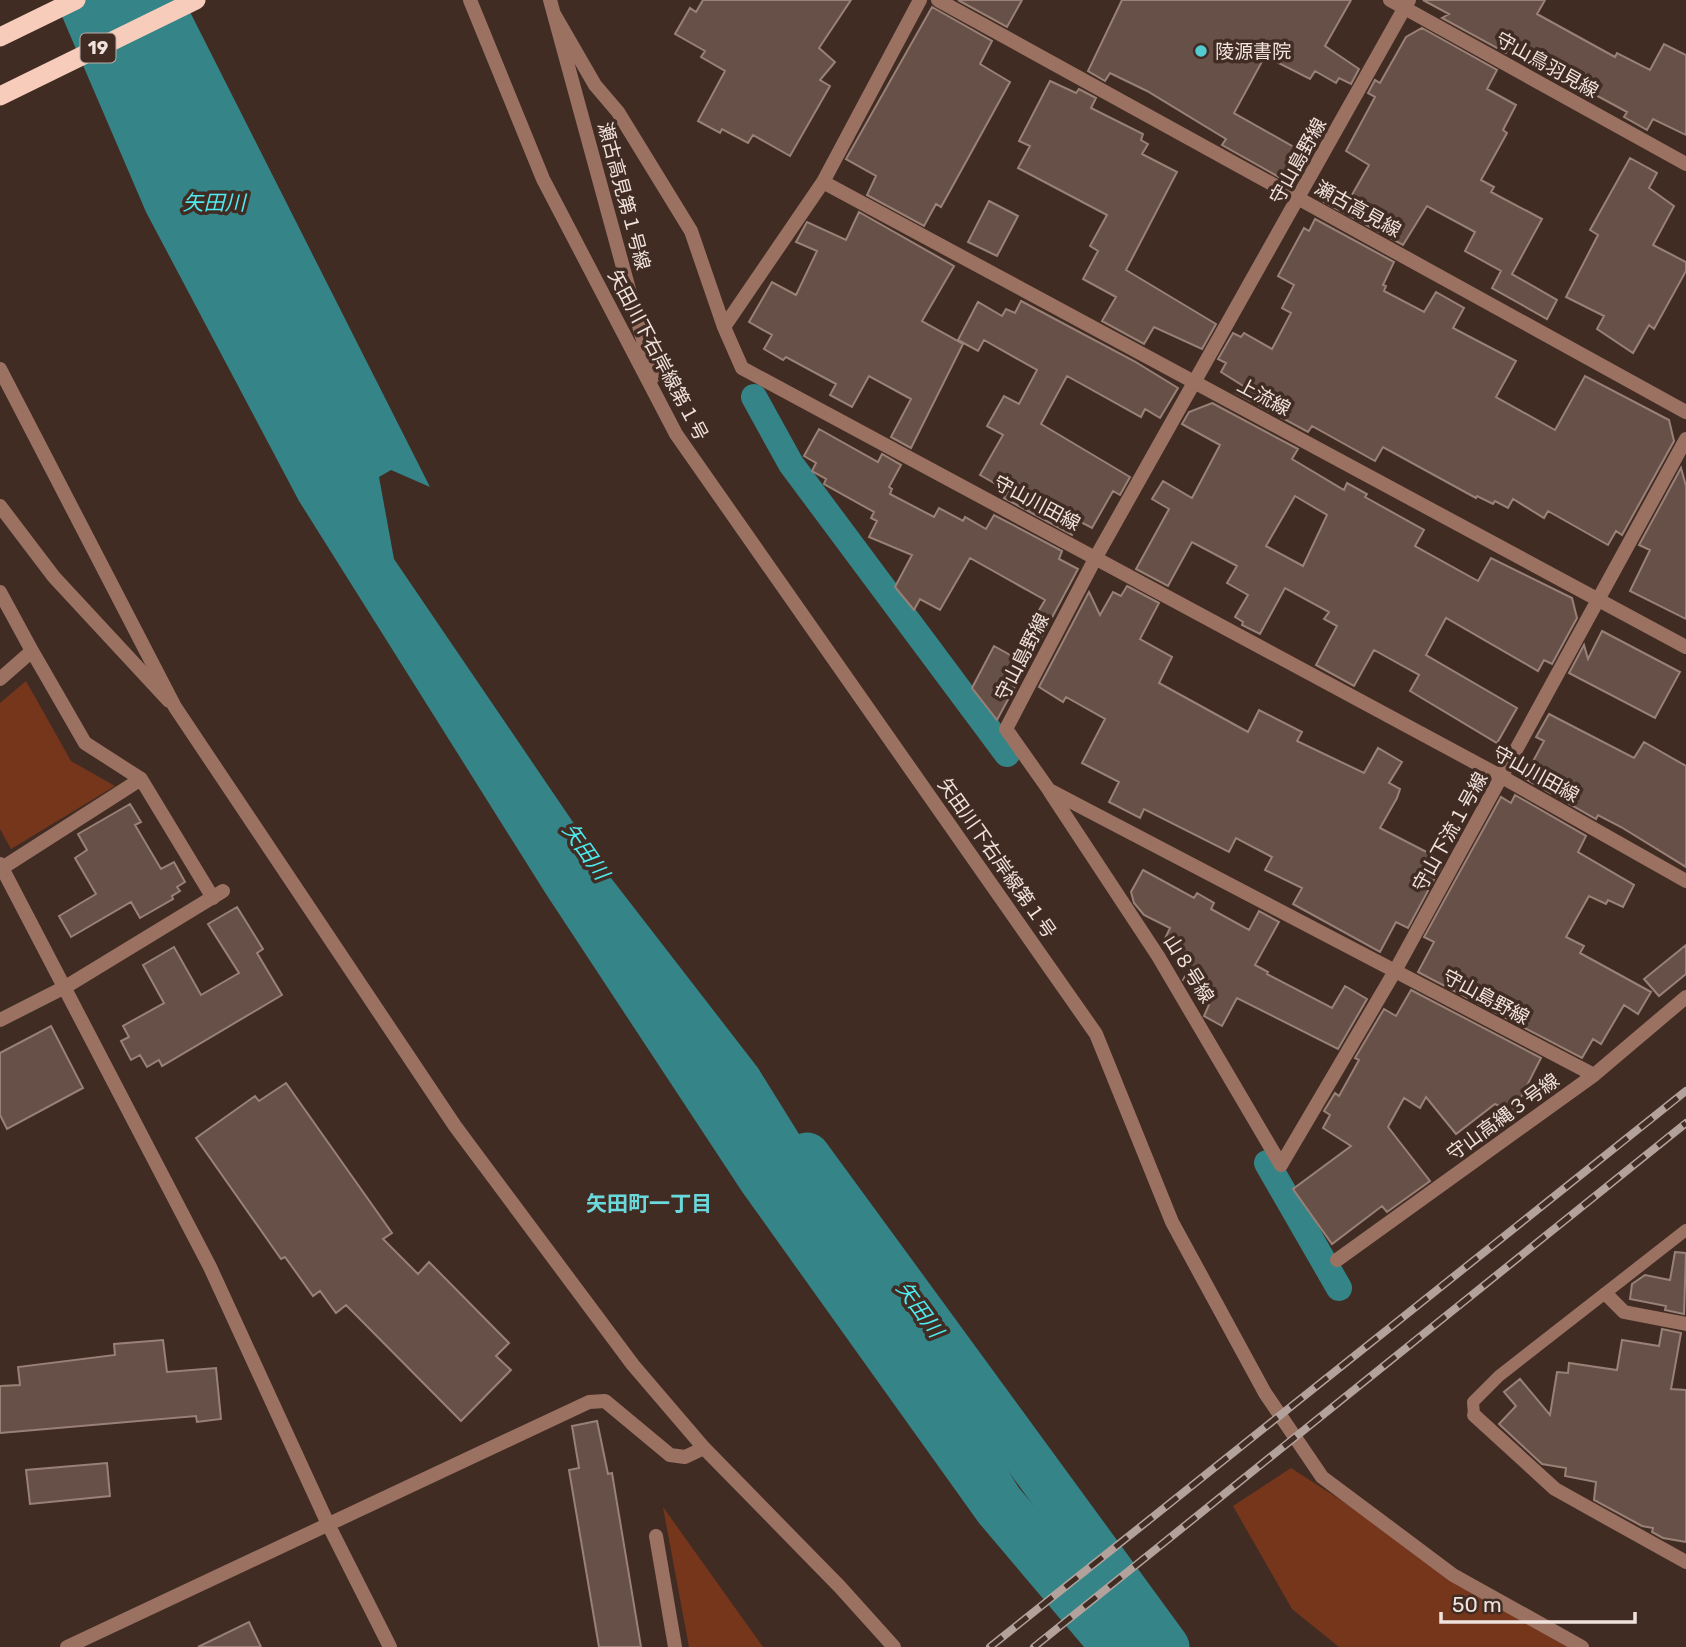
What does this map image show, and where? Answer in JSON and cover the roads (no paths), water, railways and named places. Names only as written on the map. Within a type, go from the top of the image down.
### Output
[{"type":"highway","points":[[0,37],[76,0]]},
{"type":"highway","name":"19","points":[[0,96],[196,0]]},
{"type":"street","name":"矢田川下右岸線第１号","points":[[470,0],[543,179],[676,434],[1096,1034],[1172,1222],[1265,1394],[1322,1477],[1452,1575],[1582,1647]]},
{"type":"street","points":[[724,327],[823,182],[920,0]]},
{"type":"street","name":"瀬古高見線","points":[[937,0],[1686,412]]},
{"type":"street","name":"守山鳥羽見線","points":[[1390,0],[1407,4],[1686,164]]},
{"type":"street","name":"守山島野線","points":[[1407,4],[1096,557],[1006,729],[1049,790],[1594,1075]]},
{"type":"street","name":"瀬古高見第１号線","points":[[552,7],[660,402]]},
{"type":"street","name":"守山川田線","points":[[552,7],[595,85],[618,112],[691,231],[724,327],[742,368],[1502,777],[1686,881]]},
{"type":"street","name":"上流線","points":[[823,182],[1686,648]]},
{"type":"street","points":[[0,369],[175,707],[455,1126],[633,1365],[704,1448],[841,1587],[894,1647]]},
{"type":"street","name":"守山下流１号線","points":[[1284,1170],[1686,439]]},
{"type":"street","points":[[0,506],[54,577],[175,707]]},
{"type":"street","points":[[0,592],[85,743],[141,779],[218,894],[66,986],[0,1020]]},
{"type":"street","points":[[0,679],[32,651]]},
{"type":"street","points":[[141,779],[1,866],[211,1267],[328,1524],[390,1647]]},
{"type":"street","name":"山８号線","points":[[1049,790],[1158,956],[1284,1170]]},
{"type":"street","name":"守山高縄３号線","points":[[1337,1260],[1594,1075],[1686,998]]},
{"type":"street","points":[[1606,1294],[1624,1312],[1686,1324]]},
{"type":"street","points":[[67,1647],[597,1400],[614,1408],[670,1455],[685,1457],[704,1448]]},
{"type":"street","points":[[1474,1415],[1555,1489],[1686,1562]]},
{"type":"street","points":[[656,1536],[675,1647]]},
{"type":"lane","points":[[1474,1415],[1473,1402],[1499,1376],[1686,1230]]},
{"type":"water","name":"矢田川","points":[[55,0],[184,0],[430,487],[391,470],[379,477],[394,559],[611,878],[758,1068],[1019,1488],[1154,1647],[1084,1647],[979,1523],[743,1193],[546,894],[299,501],[146,212]]},
{"type":"waterway","points":[[754,397],[791,464],[1007,754]]},
{"type":"waterway","name":"矢田川","points":[[807,1156],[1166,1647]]},
{"type":"waterway","points":[[1267,1163],[1339,1288]]},
{"type":"railway","points":[[990,1647],[1686,1091]]},
{"type":"railway","points":[[1034,1647],[1686,1123]]},
{"type":"place","name":"陵源書院","points":[[1201,51]]},
{"type":"district","name":"矢田町一丁目","points":[[649,1203]]}]
